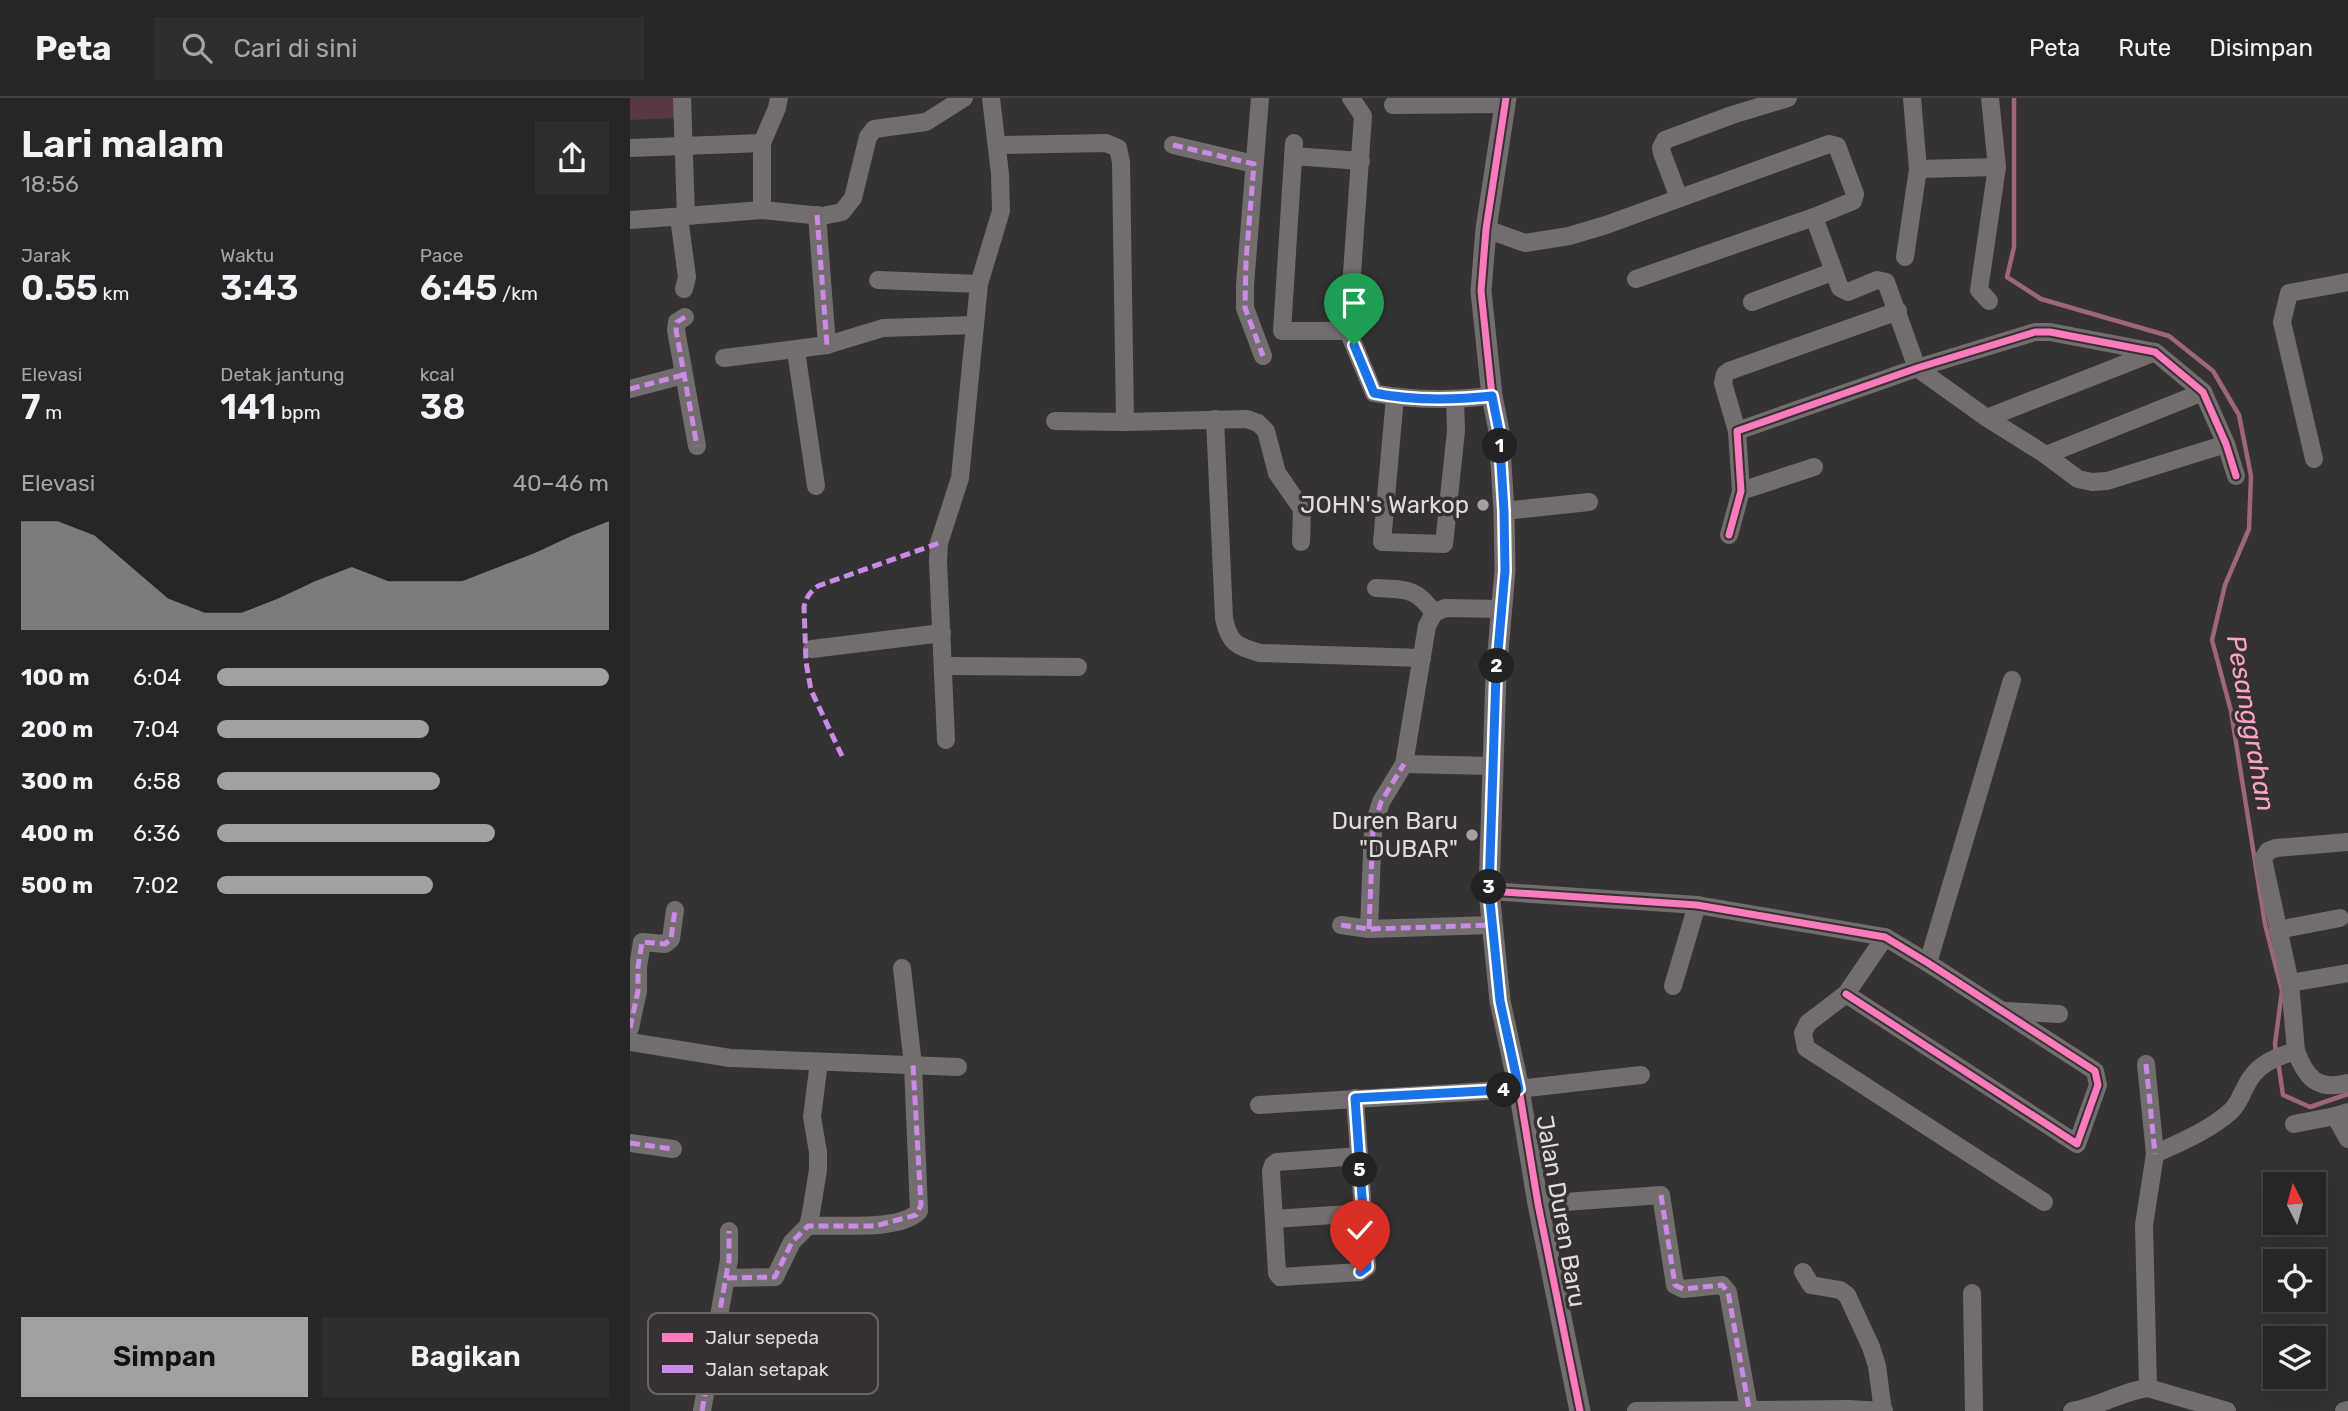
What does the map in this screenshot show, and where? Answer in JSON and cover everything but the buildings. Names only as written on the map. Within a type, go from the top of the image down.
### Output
[{"type":"street","points":[[682,98],[683,217],[687,277],[684,289]]},
{"type":"street","points":[[762,209],[762,143],[778,108],[779,98]]},
{"type":"street","points":[[630,220],[762,209],[817,215],[842,212],[853,198],[868,137],[874,129],[926,122],[964,98]]},
{"type":"street","points":[[946,740],[938,552],[960,478],[979,284],[1001,211],[998,145],[991,98]]},
{"type":"street","points":[[1260,98],[1246,261],[1245,308],[1263,356]]},
{"type":"street","points":[[1351,98],[1363,116],[1348,331],[1374,393],[1395,397],[1455,399],[1492,396]]},
{"type":"street","points":[[1679,198],[1661,153],[1665,140],[1788,98]]},
{"type":"street","points":[[1905,257],[1918,169],[1912,98]]},
{"type":"street","points":[[1989,301],[1979,290],[1997,167],[1990,98]]},
{"type":"street","points":[[1393,105],[1505,101]]},
{"type":"street","name":"Jalan Duren Baru","points":[[1505,101],[1486,229],[1481,291],[1492,396],[1499,431],[1505,571],[1496,674],[1489,891],[1500,1001],[1580,1411]]},
{"type":"street","points":[[630,148],[762,143]]},
{"type":"street","points":[[998,145],[1106,143],[1118,148],[1121,162],[1125,422]]},
{"type":"street","points":[[1486,229],[1525,243],[1550,240],[1606,225],[1834,144],[1837,146],[1855,194],[1854,198],[1814,218],[1636,279]]},
{"type":"street","points":[[1173,145],[1254,164]]},
{"type":"street","points":[[1348,331],[1282,331],[1294,150],[1361,161]]},
{"type":"street","points":[[1918,169],[1997,167]]},
{"type":"street","points":[[817,215],[827,345]]},
{"type":"street","points":[[1814,218],[1840,288],[1848,292],[1883,280],[1888,285],[1917,368],[1987,418],[2046,455],[2078,480],[2107,481],[2226,444]]},
{"type":"street","points":[[1752,302],[1832,272]]},
{"type":"street","points":[[878,280],[979,284]]},
{"type":"street","points":[[2314,459],[2282,322],[2290,293],[2348,282]]},
{"type":"street","points":[[1729,536],[1741,491],[1737,431],[1723,378],[1729,371],[1898,311]]},
{"type":"street","points":[[685,317],[677,322],[676,330],[697,446]]},
{"type":"street","points":[[724,358],[796,351],[827,345],[883,328],[974,325]]},
{"type":"street","points":[[1737,431],[1917,368],[2035,332],[2050,332],[2155,352],[2203,391],[2226,444],[2236,476]]},
{"type":"street","points":[[796,351],[816,486]]},
{"type":"street","points":[[1987,418],[2155,352]]},
{"type":"street","points":[[630,389],[683,374]]},
{"type":"street","points":[[2046,455],[2203,391]]},
{"type":"street","points":[[1395,397],[1382,542],[1444,544],[1456,431],[1455,399]]},
{"type":"street","points":[[1215,419],[1227,635],[1238,646],[1260,653],[1422,658]]},
{"type":"street","points":[[1055,421],[1247,419],[1258,423],[1266,431],[1277,473],[1302,509],[1301,542]]},
{"type":"street","points":[[1741,491],[1814,467]]},
{"type":"street","points":[[1504,511],[1589,502]]},
{"type":"street","points":[[1376,588],[1414,593],[1423,598],[1434,613]]},
{"type":"street","points":[[1369,929],[1373,828],[1381,802],[1404,764],[1427,626],[1434,613],[1454,608],[1502,609]]},
{"type":"street","points":[[812,649],[942,633]]},
{"type":"street","points":[[944,666],[1078,667]]},
{"type":"street","points":[[1928,963],[2012,680]]},
{"type":"street","points":[[1404,764],[1493,766]]},
{"type":"street","points":[[2348,842],[2276,848],[2264,854],[2264,869],[2290,983],[2290,1053],[2309,1077],[2328,1086],[2348,1083]]},
{"type":"street","points":[[1489,891],[1697,905],[1885,937],[2097,1074],[2098,1085],[2077,1144],[1846,995]]},
{"type":"street","points":[[1673,986],[1697,905]]},
{"type":"street","points":[[630,1028],[638,991],[642,942],[665,944],[671,939],[675,910]]},
{"type":"street","points":[[2278,930],[2340,918]]},
{"type":"street","points":[[1341,925],[1369,929],[1491,925]]},
{"type":"street","points":[[1885,937],[1846,995],[1804,1028],[1803,1039],[1810,1052],[2044,1202]]},
{"type":"street","points":[[808,1226],[874,1226],[909,1218],[919,1211],[913,1065],[902,968]]},
{"type":"street","points":[[2290,983],[2348,973]]},
{"type":"street","points":[[2000,1011],[2059,1014]]},
{"type":"street","points":[[630,1042],[730,1058],[957,1067]]},
{"type":"street","points":[[2155,1154],[2197,1133],[2230,1112],[2239,1102],[2253,1073],[2264,1063],[2290,1053]]},
{"type":"street","points":[[727,1278],[775,1277],[792,1242],[808,1226],[818,1170],[812,1117],[819,1062]]},
{"type":"street","points":[[2146,1064],[2155,1154],[2144,1225],[2148,1388]]},
{"type":"street","points":[[1259,1105],[1519,1089],[1641,1075]]},
{"type":"street","points":[[1355,1098],[1367,1267],[1364,1270],[1285,1278],[1277,1273],[1271,1171],[1273,1165],[1278,1162],[1359,1156]]},
{"type":"street","points":[[2294,1124],[2342,1114],[2348,1139]]},
{"type":"street","points":[[630,1143],[673,1149]]},
{"type":"street","points":[[1538,1203],[1661,1195],[1675,1285],[1683,1289],[1722,1285],[1728,1292],[1749,1409]]},
{"type":"street","points":[[1274,1219],[1363,1213]]},
{"type":"street","points":[[720,1313],[729,1260],[729,1231]]},
{"type":"street","points":[[1636,1411],[1884,1411],[1874,1356],[1847,1295],[1840,1290],[1811,1285],[1803,1272]]},
{"type":"street","points":[[1972,1293],[1974,1411]]},
{"type":"street","points":[[2072,1411],[2097,1406],[2148,1388],[2227,1411]]},
{"type":"shaded area","points":[[630,98],[674,98],[675,118],[630,120]]},
{"type":"waterway","name":"Pesanggrahan","points":[[2014,98],[2014,247],[2007,277],[2041,299],[2169,336],[2213,371],[2239,415],[2251,476],[2249,529],[2225,585],[2212,640],[2231,711],[2265,924],[2282,991],[2276,1053]]},
{"type":"waterway","name":"Pesanggrahan","points":[[2278,1061],[2283,1095],[2310,1107],[2348,1094]]},
{"type":"marked path","points":[[1173,145],[1254,164],[1245,308],[1263,356]]},
{"type":"marked path","points":[[817,215],[827,345]]},
{"type":"marked path","points":[[685,317],[677,322],[676,330],[697,446]]},
{"type":"marked path","points":[[630,389],[683,375]]},
{"type":"marked path","points":[[842,756],[811,690],[806,662],[806,600],[818,586],[939,543]]},
{"type":"marked path","points":[[1369,929],[1373,828],[1381,802],[1404,764]]},
{"type":"marked path","points":[[630,1028],[638,991],[642,942],[665,944],[671,939],[675,910]]},
{"type":"marked path","points":[[1341,925],[1369,929],[1491,925]]},
{"type":"marked path","points":[[2146,1064],[2155,1154]]},
{"type":"marked path","points":[[727,1278],[775,1277],[792,1242],[808,1226],[875,1226],[916,1215],[921,1205],[913,1065]]},
{"type":"marked path","points":[[630,1143],[673,1149]]},
{"type":"marked path","points":[[1661,1195],[1675,1285],[1683,1289],[1722,1285],[1728,1292],[1749,1409]]},
{"type":"marked path","points":[[720,1313],[729,1260],[729,1231]]},
{"type":"marked path","points":[[702,1411],[705,1394]]},
{"type":"cycle path","points":[[1506,98],[1486,229],[1481,291],[1492,396],[1499,431],[1505,571],[1496,674],[1489,891],[1500,1001],[1580,1411]]},
{"type":"cycle path","points":[[1729,535],[1741,491],[1737,431],[1917,368],[2035,332],[2050,332],[2155,352],[2203,392],[2226,444],[2236,476]]},
{"type":"cycle path","points":[[1489,891],[1697,905],[1885,937],[2095,1071],[2098,1085],[2077,1144],[1846,994]]},
{"type":"place","name":"JOHN's Warkop","points":[[1483,505]]},
{"type":"place","name":"Duren Baru \"DUBAR\"","points":[[1472,835]]},
{"type":"route","points":[[1354,345],[1374,393],[1395,397],[1455,399],[1492,396],[1499,431],[1505,571],[1496,674],[1489,891],[1500,1001],[1519,1089],[1355,1098],[1367,1267],[1360,1272]]}]
